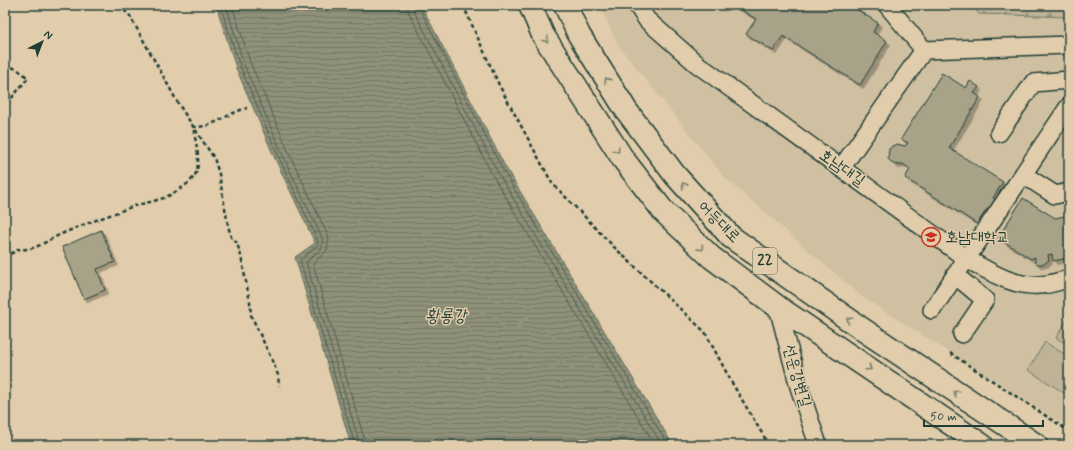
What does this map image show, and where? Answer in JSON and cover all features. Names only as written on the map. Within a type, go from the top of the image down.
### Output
[{"type":"main road","name":"어등대로","points":[[530,5],[543,35],[623,159],[664,212],[711,257],[778,307],[982,445]]},
{"type":"main road","name":"어등대로","points":[[565,5],[579,35],[626,110],[675,174],[731,237],[865,331],[1036,445]]},
{"type":"lane","name":"호남대길","points":[[637,5],[647,20],[697,64],[967,258],[1001,278],[1017,283],[1038,286],[1069,279]]},
{"type":"lane","points":[[887,5],[924,50]]},
{"type":"lane","points":[[924,50],[1069,45]]},
{"type":"lane","points":[[842,167],[924,50]]},
{"type":"lane","points":[[999,133],[1033,83],[1069,80]]},
{"type":"lane","points":[[932,310],[1069,106]]},
{"type":"lane","points":[[1024,175],[1055,195],[1069,192]]},
{"type":"lane","points":[[955,275],[985,300],[962,334]]},
{"type":"lane","name":"선운강변길","points":[[778,307],[799,387],[818,445]]},
{"type":"path","points":[[118,5],[130,16],[179,105],[214,158],[219,174],[231,237],[237,244],[241,256],[251,315],[278,375],[279,386]]},
{"type":"path","points":[[463,5],[499,85],[552,183],[615,248],[705,332],[739,395],[769,445]]},
{"type":"path","points":[[5,65],[16,69],[28,78],[5,106]]},
{"type":"path","points":[[194,127],[205,128],[237,111],[247,108]]},
{"type":"path","points":[[5,258],[18,249],[25,250],[37,248],[69,231],[135,206],[166,197],[178,190],[191,180],[196,173],[198,162],[194,127]]},
{"type":"path","points":[[950,353],[1069,431]]},
{"type":"shaded area","name":"호남대학교","points":[[600,5],[1069,5],[1069,428],[862,297],[725,178],[617,44]]},
{"type":"green space","points":[[970,5],[1069,5],[1069,17],[979,14]]},
{"type":"green space","points":[[1068,318],[1069,319],[1069,345],[1056,338]]},
{"type":"green space","points":[[1045,342],[1069,357],[1069,396],[1028,370]]},
{"type":"water","name":"황룡강","points":[[216,5],[421,5],[506,168],[673,445],[351,445],[295,257],[315,243],[276,161],[236,68]]},
{"type":"building","points":[[733,5],[850,5],[878,23],[873,32],[887,41],[860,85],[783,36],[773,51],[746,34],[756,19]]},
{"type":"building","points":[[942,73],[966,88],[970,81],[979,87],[974,93],[980,97],[949,148],[1003,182],[993,198],[997,201],[991,211],[987,209],[977,224],[905,178],[910,169],[903,164],[895,165],[888,159],[889,149],[892,146],[897,144],[905,146],[908,143],[901,139]]},
{"type":"building","points":[[1023,198],[1055,218],[1069,215],[1069,258],[1053,261],[1052,254],[1048,255],[1049,260],[1044,264],[1037,264],[1035,262],[1035,257],[1031,259],[998,238]]},
{"type":"building","points":[[101,230],[115,262],[97,269],[105,290],[84,299],[62,247]]},
{"type":"place","name":"호남대학교","points":[[931,237]]}]
